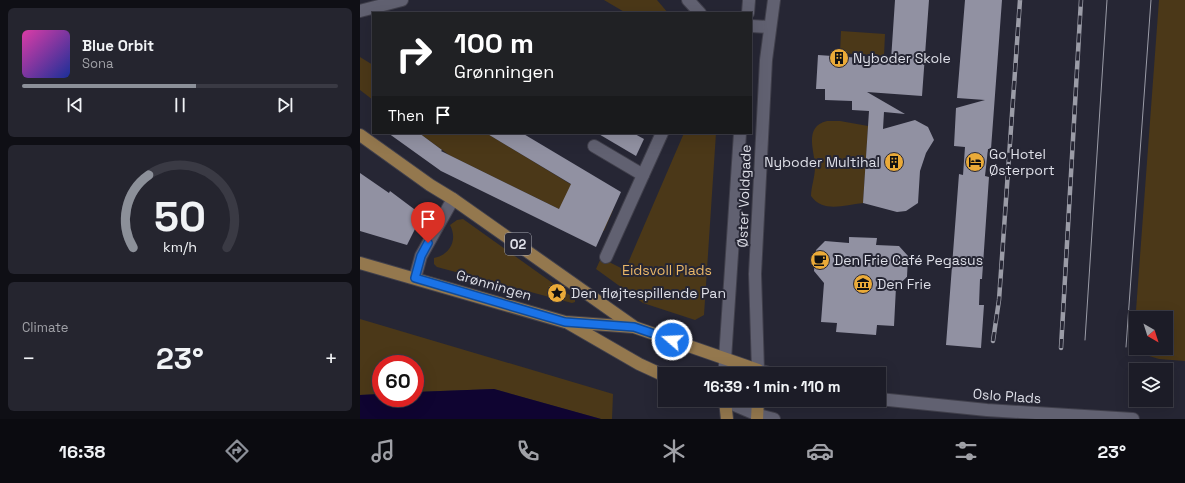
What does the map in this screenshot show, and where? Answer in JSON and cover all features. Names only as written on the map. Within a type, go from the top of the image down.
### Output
[{"type":"main road","name":"O2","points":[[360,135],[634,327]]},
{"type":"main road","name":"Grønningen","points":[[360,263],[565,322],[634,327],[725,358]]},
{"type":"main road","name":"Grønningen","points":[[565,322],[639,364],[658,373]]},
{"type":"main road","name":"O2","points":[[725,358],[746,367]]},
{"type":"main road","points":[[725,407],[726,419]]},
{"type":"main road","points":[[757,417],[758,407]]},
{"type":"street","points":[[360,11],[402,0]]},
{"type":"street","points":[[688,0],[699,12]]},
{"type":"street","points":[[748,12],[749,0]]},
{"type":"street","name":"Øster Voldgade","points":[[758,367],[755,274],[762,112],[766,60],[774,0]]},
{"type":"street","points":[[360,11],[372,17]]},
{"type":"street","points":[[752,26],[770,27]]},
{"type":"street","points":[[606,257],[662,134]]},
{"type":"street","name":"Øster Voldgade","points":[[725,367],[740,134]]},
{"type":"street","points":[[594,146],[643,176]]},
{"type":"street","points":[[415,278],[421,256],[453,199]]},
{"type":"street","name":"Oslo Plads","points":[[886,400],[986,410],[1133,419]]},
{"type":"street","points":[[738,407],[757,417],[774,419]]},
{"type":"green space","points":[[604,0],[657,0],[667,12],[624,12]]},
{"type":"green space","points":[[1159,0],[1185,0],[1185,361],[1159,359],[1146,355],[1173,355],[1173,311],[1136,311]]},
{"type":"green space","points":[[841,31],[885,34],[884,56],[840,53]]},
{"type":"green space","points":[[360,57],[372,64],[372,99],[360,90]]},
{"type":"green space","points":[[827,121],[840,121],[868,126],[863,203],[834,207],[822,205],[811,196],[815,167],[812,147],[813,134],[815,128]]},
{"type":"green space","points":[[420,134],[488,134],[613,210],[604,231],[449,155]]},
{"type":"green space","name":"Eidsvoll Plads","points":[[684,134],[716,134],[704,315],[695,320],[643,303],[596,269],[601,258],[625,270]]},
{"type":"green space","points":[[463,219],[575,299],[575,302],[572,303],[437,267],[434,264],[434,258],[444,254],[451,246],[453,241],[450,225],[457,220]]},
{"type":"green space","points":[[360,319],[613,394],[612,419],[601,419],[494,389],[424,392],[424,355],[372,355],[372,394],[360,395]]},
{"type":"shaded area","points":[[494,389],[601,419],[360,419],[360,395],[372,394],[372,407],[424,407],[424,392]]},
{"type":"building","points":[[895,0],[929,0],[922,96],[867,92],[905,114],[884,112],[883,129],[915,120],[928,127],[934,140],[926,153],[920,171],[918,203],[906,211],[897,212],[863,203],[869,111],[852,110],[852,101],[825,100],[825,89],[816,89],[818,55],[891,60]]},
{"type":"building","name":"Go Hotel Østerport","points":[[965,0],[1002,0],[991,149],[988,149],[985,176],[989,177],[982,279],[980,279],[979,305],[984,305],[981,348],[946,345],[959,174],[963,175],[965,147],[954,146],[956,108],[985,100],[957,98]]},
{"type":"building","points":[[389,134],[420,134],[442,150],[441,151],[559,209],[571,184],[488,134],[524,134],[621,192],[596,247],[441,171]]},
{"type":"building","points":[[599,134],[635,134],[644,139],[636,156]]},
{"type":"building","points":[[360,173],[389,193],[390,191],[422,215],[407,245],[360,231]]},
{"type":"building","name":"Den Frie","points":[[849,237],[877,238],[876,245],[899,246],[908,256],[907,277],[896,287],[894,326],[877,325],[876,335],[836,332],[837,323],[821,322],[824,283],[814,271],[816,250],[825,241],[849,243]]},
{"type":"tram line","points":[[1085,340],[1107,0]]},
{"type":"tram line","points":[[1126,347],[1151,0]]},
{"type":"railway","points":[[993,341],[999,300],[1020,0]]},
{"type":"railway","points":[[1061,348],[1081,0]]},
{"type":"place","name":"Nyboder Skole","points":[[839,58]]},
{"type":"place","name":"Nyboder Multihal","points":[[894,162]]},
{"type":"place","name":"Go Hotel Østerport","points":[[975,162]]},
{"type":"place","name":"Den Frie Café Pegasus","points":[[820,260]]},
{"type":"place","name":"Den Frie","points":[[863,284]]},
{"type":"place","name":"Den fløjtespillende Pan","points":[[557,293]]},
{"type":"route","points":[[428,243],[421,256],[415,278],[565,322],[634,327],[672,340]]}]
